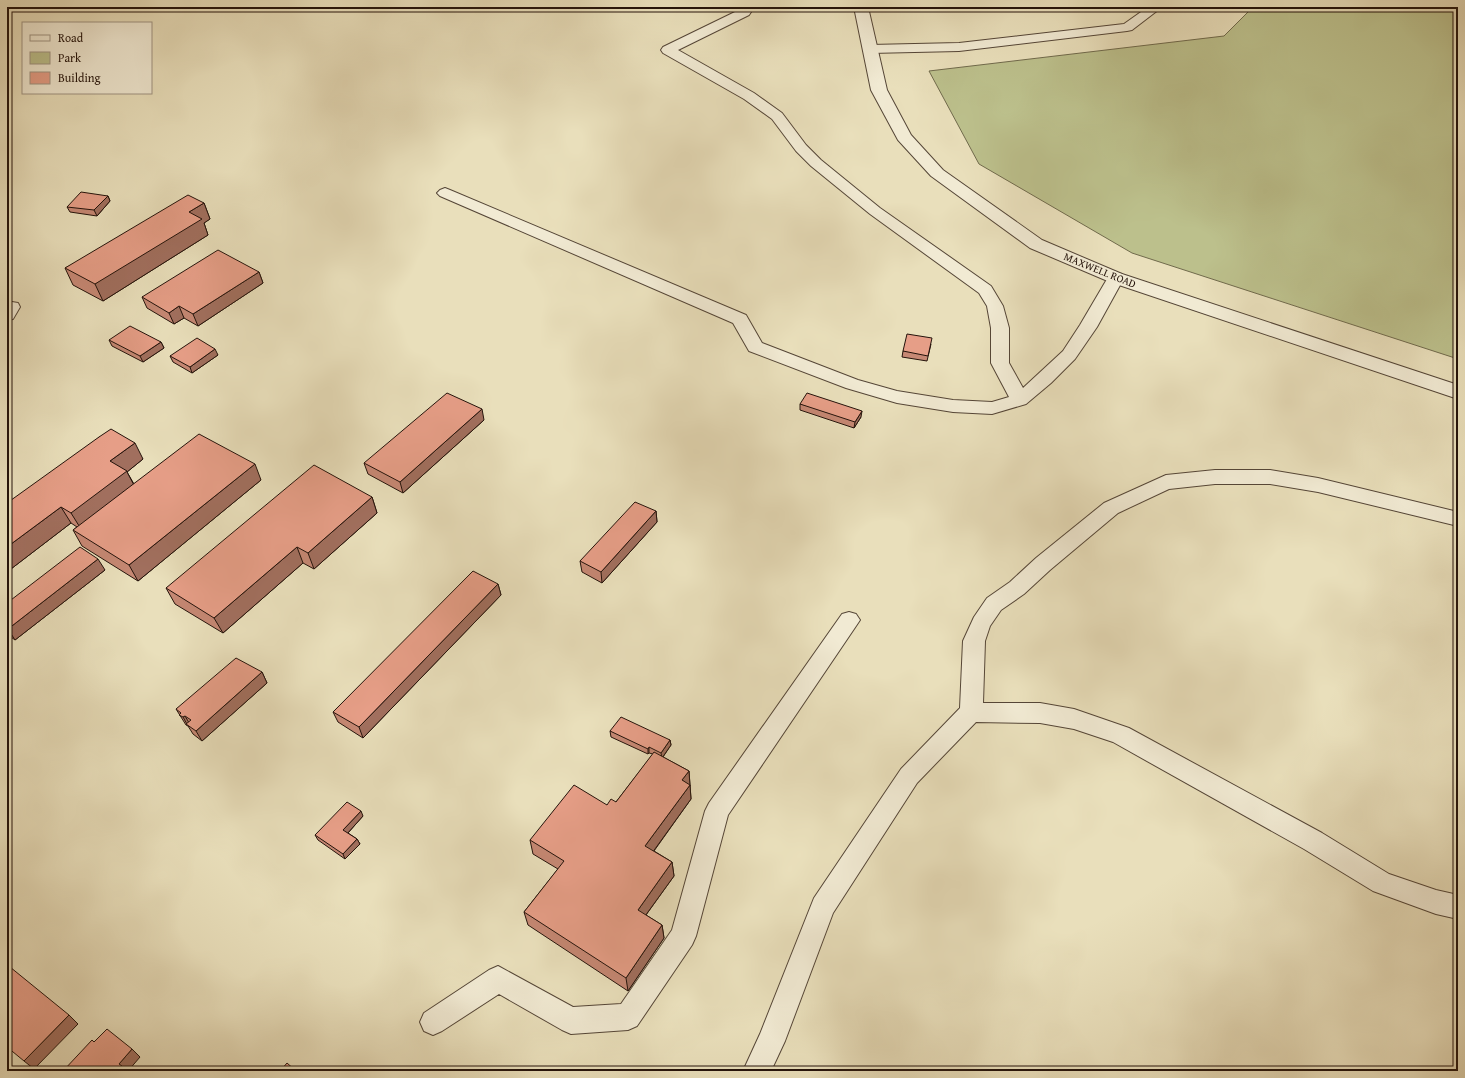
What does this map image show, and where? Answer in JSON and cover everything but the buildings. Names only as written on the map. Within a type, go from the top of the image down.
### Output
[{"type":"street","name":"MAXWELL ROAD","points":[[861,7],[879,90],[904,137],[936,173],[1036,244],[1116,278],[1458,392]]},
{"type":"lane","points":[[741,7],[745,12],[668,50],[749,96],[777,116],[801,148],[816,163],[875,210],[985,290],[995,306],[1000,328],[1000,363],[1020,400]]},
{"type":"lane","points":[[870,49],[959,47],[1127,27],[1156,7]]},
{"type":"lane","points":[[445,193],[740,319],[756,347],[852,384],[897,397],[953,406],[992,408],[1020,400],[1045,379],[1069,355],[1088,327],[1116,278]]},
{"type":"lane","points":[[7,308],[12,307],[7,315]]},
{"type":"lane","points":[[757,1071],[771,1041],[823,906],[909,776],[971,712],[974,641],[981,623],[994,604],[1017,588],[1043,564],[1111,508],[1166,482],[1215,477],[1270,477],[1318,484],[1458,519]]},
{"type":"lane","points":[[433,1022],[498,979],[571,1021],[628,1017],[683,936],[717,811],[849,620]]},
{"type":"lane","points":[[971,712],[1040,713],[1074,718],[1121,735],[1313,841],[1382,883],[1436,902],[1458,907]]},
{"type":"green space","points":[[1253,7],[1458,7],[1458,359],[1132,253],[979,164],[929,71],[1224,36]]}]
